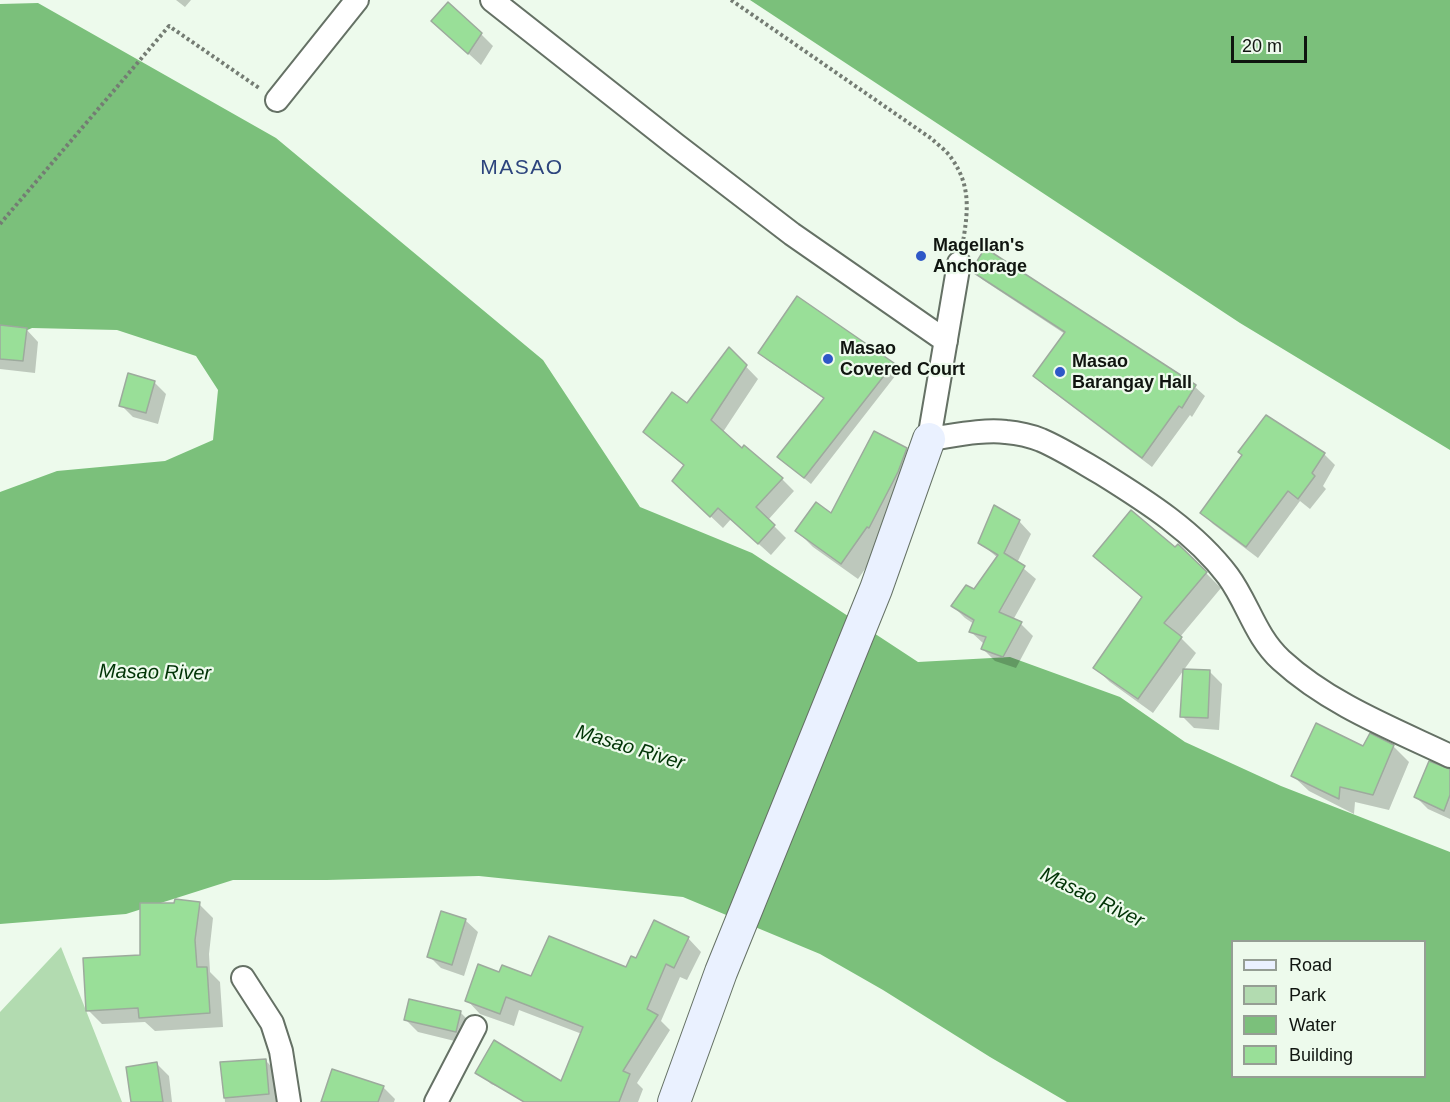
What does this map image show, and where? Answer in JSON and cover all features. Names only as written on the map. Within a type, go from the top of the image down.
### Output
[{"type":"street","points":[[278,100],[357,0]]},
{"type":"street","points":[[492,0],[783,227],[946,341]]},
{"type":"street","points":[[674,1102],[721,972],[876,589],[929,439],[959,263]]},
{"type":"street","points":[[929,439],[1004,432],[1040,440],[1122,486],[1179,526],[1204,550],[1227,576],[1241,598],[1257,632],[1278,658],[1306,682],[1355,711],[1450,756]]},
{"type":"street","points":[[243,978],[272,1023],[282,1051],[289,1102]]},
{"type":"street","points":[[436,1102],[475,1028]]},
{"type":"path","points":[[731,0],[932,139],[952,158],[965,187],[968,206],[959,263]]},
{"type":"path","points":[[0,224],[168,26],[278,100]]},
{"type":"green space","points":[[61,947],[122,1102],[0,1102],[0,1012]]},
{"type":"water","points":[[750,0],[1450,0],[1450,450],[1240,323]]},
{"type":"water","name":"Masao River","points":[[38,3],[276,138],[543,360],[640,507],[752,553],[918,662],[1010,657],[1120,697],[1185,742],[1281,786],[1450,852],[1450,1102],[1067,1102],[820,954],[683,897],[479,876],[233,880],[126,914],[0,924],[0,492],[57,471],[165,461],[213,440],[218,390],[196,356],[117,330],[32,328],[0,342],[0,4]]},
{"type":"building","points":[[448,2],[482,33],[468,54],[431,21]]},
{"type":"building","points":[[985,248],[1196,385],[1182,408],[1179,406],[1142,458],[1033,376],[1065,332],[971,271]]},
{"type":"building","name":"Masao Covered Court","points":[[797,296],[894,363],[804,478],[777,457],[824,398],[758,353]]},
{"type":"building","points":[[0,325],[27,328],[23,361],[0,359]]},
{"type":"building","points":[[729,347],[747,365],[711,420],[742,448],[744,445],[783,478],[756,507],[775,525],[758,544],[718,508],[710,517],[672,481],[684,465],[643,432],[672,392],[687,403]]},
{"type":"building","points":[[128,373],[155,381],[146,413],[119,406]]},
{"type":"building","points":[[1266,415],[1325,453],[1312,473],[1315,476],[1298,499],[1288,491],[1246,547],[1200,513],[1242,455],[1238,452]]},
{"type":"building","points":[[874,431],[907,448],[898,472],[869,528],[867,527],[841,564],[795,531],[816,502],[831,513]]},
{"type":"building","points":[[994,505],[1020,520],[1004,553],[1025,566],[999,612],[1022,622],[1003,657],[981,649],[986,637],[969,632],[974,620],[951,606],[966,585],[974,589],[998,555],[978,543]]},
{"type":"building","points":[[1131,510],[1175,547],[1178,544],[1207,572],[1164,623],[1182,637],[1138,699],[1093,668],[1142,597],[1093,556]]},
{"type":"building","points":[[1183,669],[1210,670],[1208,718],[1180,717]]},
{"type":"building","points":[[1316,723],[1363,746],[1370,733],[1394,745],[1373,795],[1340,787],[1339,799],[1291,776]]},
{"type":"building","points":[[1429,761],[1450,769],[1450,795],[1444,811],[1414,797]]},
{"type":"building","points":[[175,899],[200,902],[195,940],[197,967],[207,967],[210,1013],[139,1018],[138,1008],[86,1011],[83,958],[140,955],[140,903],[174,903]]},
{"type":"building","points":[[441,911],[466,919],[452,965],[427,957]]},
{"type":"building","points":[[654,920],[689,937],[674,968],[666,964],[647,1009],[658,1015],[623,1071],[630,1074],[619,1102],[524,1102],[475,1073],[494,1040],[561,1081],[583,1027],[506,997],[500,1014],[465,1001],[478,964],[499,972],[502,965],[531,976],[549,936],[626,967],[631,956],[636,958]]},
{"type":"building","points":[[409,999],[461,1011],[456,1032],[404,1020]]},
{"type":"building","points":[[266,1059],[269,1094],[224,1098],[220,1062]]},
{"type":"building","points":[[157,1062],[163,1102],[131,1102],[126,1067]]},
{"type":"building","points":[[332,1069],[384,1086],[378,1102],[321,1102]]},
{"type":"place","name":"Magellan's Anchorage","points":[[921,256]]},
{"type":"place","name":"Masao Covered Court","points":[[828,359]]},
{"type":"place","name":"Masao Barangay Hall","points":[[1060,372]]},
{"type":"district","name":"MASAO","points":[[522,168]]}]
